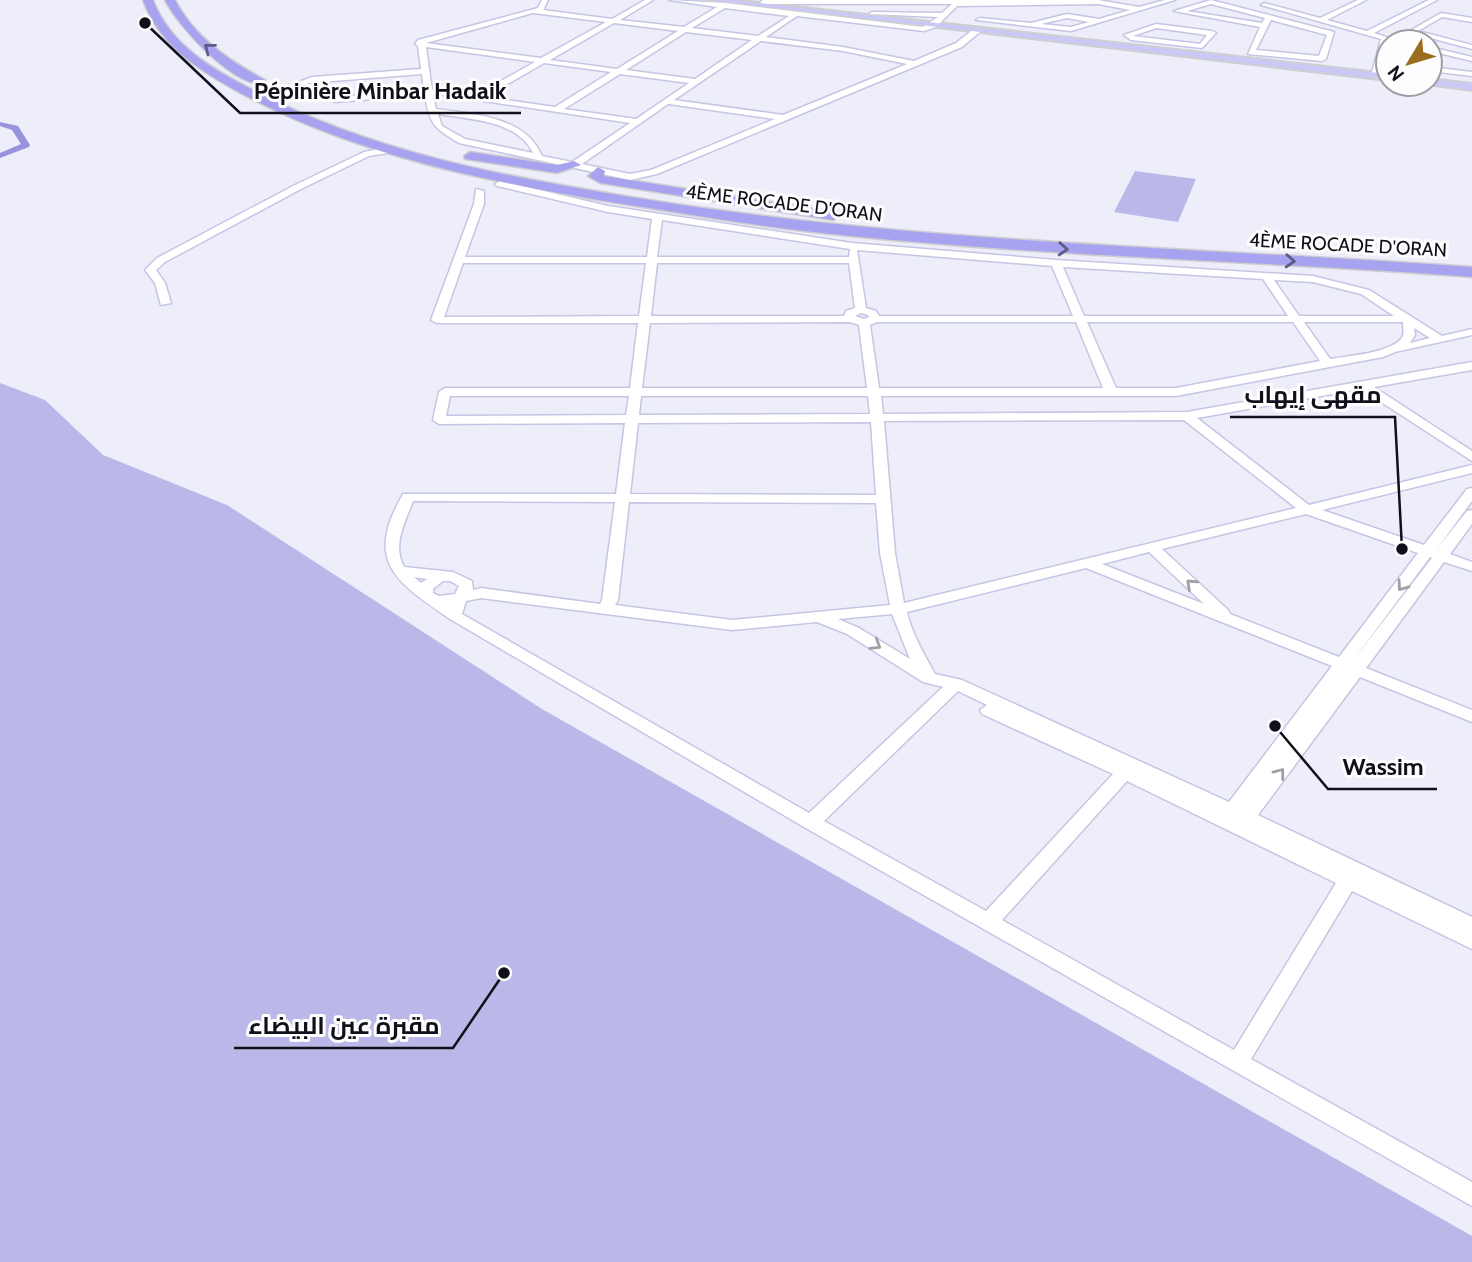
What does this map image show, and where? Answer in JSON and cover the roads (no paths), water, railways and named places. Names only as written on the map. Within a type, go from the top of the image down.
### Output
[{"type":"highway","name":"4ÈME ROCADE D'ORAN","points":[[148,0],[151,12],[167,34],[214,72],[286,110],[354,136],[480,172],[664,207],[881,235],[1472,272]]},
{"type":"highway","points":[[170,0],[186,26],[216,54],[258,81],[332,114]]},
{"type":"highway","name":"4ÈME ROCADE D'ORAN","points":[[381,131],[527,171],[647,193],[881,223],[1472,259]]},
{"type":"highway","points":[[354,136],[412,166],[491,189]]},
{"type":"highway","points":[[459,154],[548,168],[575,165]]},
{"type":"highway","points":[[480,172],[445,166],[433,169],[491,189]]},
{"type":"highway","points":[[598,171],[595,176],[600,179],[881,223]]},
{"type":"main road","points":[[712,0],[955,28],[979,25],[1170,52],[1374,76]]},
{"type":"main road","points":[[1444,84],[1472,87]]},
{"type":"street","points":[[419,44],[432,38],[542,8],[545,0]]},
{"type":"street","points":[[477,98],[650,0]]},
{"type":"street","points":[[672,0],[729,3]]},
{"type":"street","points":[[746,0],[934,24],[957,2]]},
{"type":"street","points":[[979,25],[1029,25],[1071,29],[1172,0]]},
{"type":"street","points":[[1340,0],[1360,1]]},
{"type":"street","points":[[1368,33],[1430,0]]},
{"type":"street","points":[[857,1],[864,14]]},
{"type":"street","points":[[761,2],[1097,1],[1140,9]]},
{"type":"street","points":[[1322,20],[1360,1]]},
{"type":"street","points":[[1073,2],[1130,12]]},
{"type":"street","points":[[1267,21],[1177,11],[1210,2],[1267,21],[1331,36],[1322,60],[1251,52],[1267,21]]},
{"type":"street","points":[[556,110],[729,3]]},
{"type":"street","points":[[419,44],[431,111],[438,127],[450,136],[630,177],[646,175],[960,45],[979,25],[1040,3]]},
{"type":"street","points":[[1256,3],[1374,35]]},
{"type":"street","points":[[1278,9],[1287,4]]},
{"type":"street","points":[[531,11],[856,51],[915,63]]},
{"type":"street","points":[[575,165],[799,12]]},
{"type":"street","points":[[864,14],[943,15]]},
{"type":"street","points":[[1419,28],[1441,15],[1472,20]]},
{"type":"street","points":[[1029,25],[1067,16],[1101,21]]},
{"type":"street","points":[[1451,26],[1462,19]]},
{"type":"street","points":[[1156,26],[1212,33],[1202,46],[1177,43],[1131,38],[1128,35],[1156,26]]},
{"type":"street","points":[[1444,34],[1472,39]]},
{"type":"street","points":[[1444,40],[1472,47]]},
{"type":"street","points":[[1170,52],[1177,43]]},
{"type":"street","points":[[419,44],[698,82]]},
{"type":"street","points":[[1444,52],[1472,59]]},
{"type":"street","points":[[1287,66],[1291,56]]},
{"type":"street","points":[[425,71],[312,79],[300,83],[335,100],[429,92],[640,122]]},
{"type":"street","points":[[1444,71],[1472,74]]},
{"type":"street","points":[[669,102],[783,118]]},
{"type":"street","points":[[431,111],[501,123],[533,142],[540,158]]},
{"type":"street","points":[[165,303],[160,283],[150,270],[162,260],[296,188],[367,154],[385,151]]},
{"type":"street","points":[[1404,316],[438,318],[479,204],[491,189],[532,193],[657,218],[852,246],[1056,263],[1313,279],[1349,287],[1379,299],[1440,339]]},
{"type":"street","points":[[607,604],[625,498],[657,218]]},
{"type":"street","points":[[852,246],[877,419],[880,499],[897,604],[905,638],[929,678]]},
{"type":"street","points":[[460,260],[854,260]]},
{"type":"street","points":[[1056,263],[1111,392]]},
{"type":"street","points":[[1266,276],[1328,365]]},
{"type":"street","points":[[1382,353],[1405,342],[1409,335],[1404,316]]},
{"type":"street","points":[[1472,332],[1328,365],[1196,390],[446,392],[439,420],[1187,416],[1472,366]]},
{"type":"street","points":[[1365,386],[1472,459]]},
{"type":"street","points":[[1187,416],[1302,506],[1472,567]]},
{"type":"street","points":[[1086,560],[1153,548],[1472,459]]},
{"type":"street","points":[[399,570],[732,625],[820,617],[897,604],[1302,506],[1472,469]]},
{"type":"street","points":[[1236,819],[1352,668],[1434,554],[1472,492]]},
{"type":"street","points":[[880,499],[408,497],[389,550],[391,562],[427,596],[458,606],[811,822],[1472,1195]]},
{"type":"street","points":[[1434,554],[1472,514]]},
{"type":"street","points":[[1153,548],[1230,620]]},
{"type":"street","points":[[1086,560],[1472,716]]},
{"type":"street","points":[[427,596],[428,583],[453,577],[467,584],[458,606]]},
{"type":"street","points":[[458,606],[481,593],[746,615],[897,604]]},
{"type":"street","points":[[820,617],[853,631],[929,678],[1236,819],[1351,875],[1472,941]]},
{"type":"street","points":[[811,822],[953,689]]},
{"type":"street","points":[[989,921],[1129,768]]},
{"type":"street","points":[[1351,875],[1472,926]]},
{"type":"street","points":[[1238,1062],[1351,875]]},
{"type":"waterway","points":[[0,124],[15,128],[26,145],[0,156]]},
{"type":"place","name":"Pépinière Minbar Hadaik","points":[[145,23]]},
{"type":"place","name":"مقهى إيهاب","points":[[1402,549]]},
{"type":"place","name":"Wassim","points":[[1275,726]]},
{"type":"place","name":"مقبرة عين البيضاء","points":[[504,973]]}]
